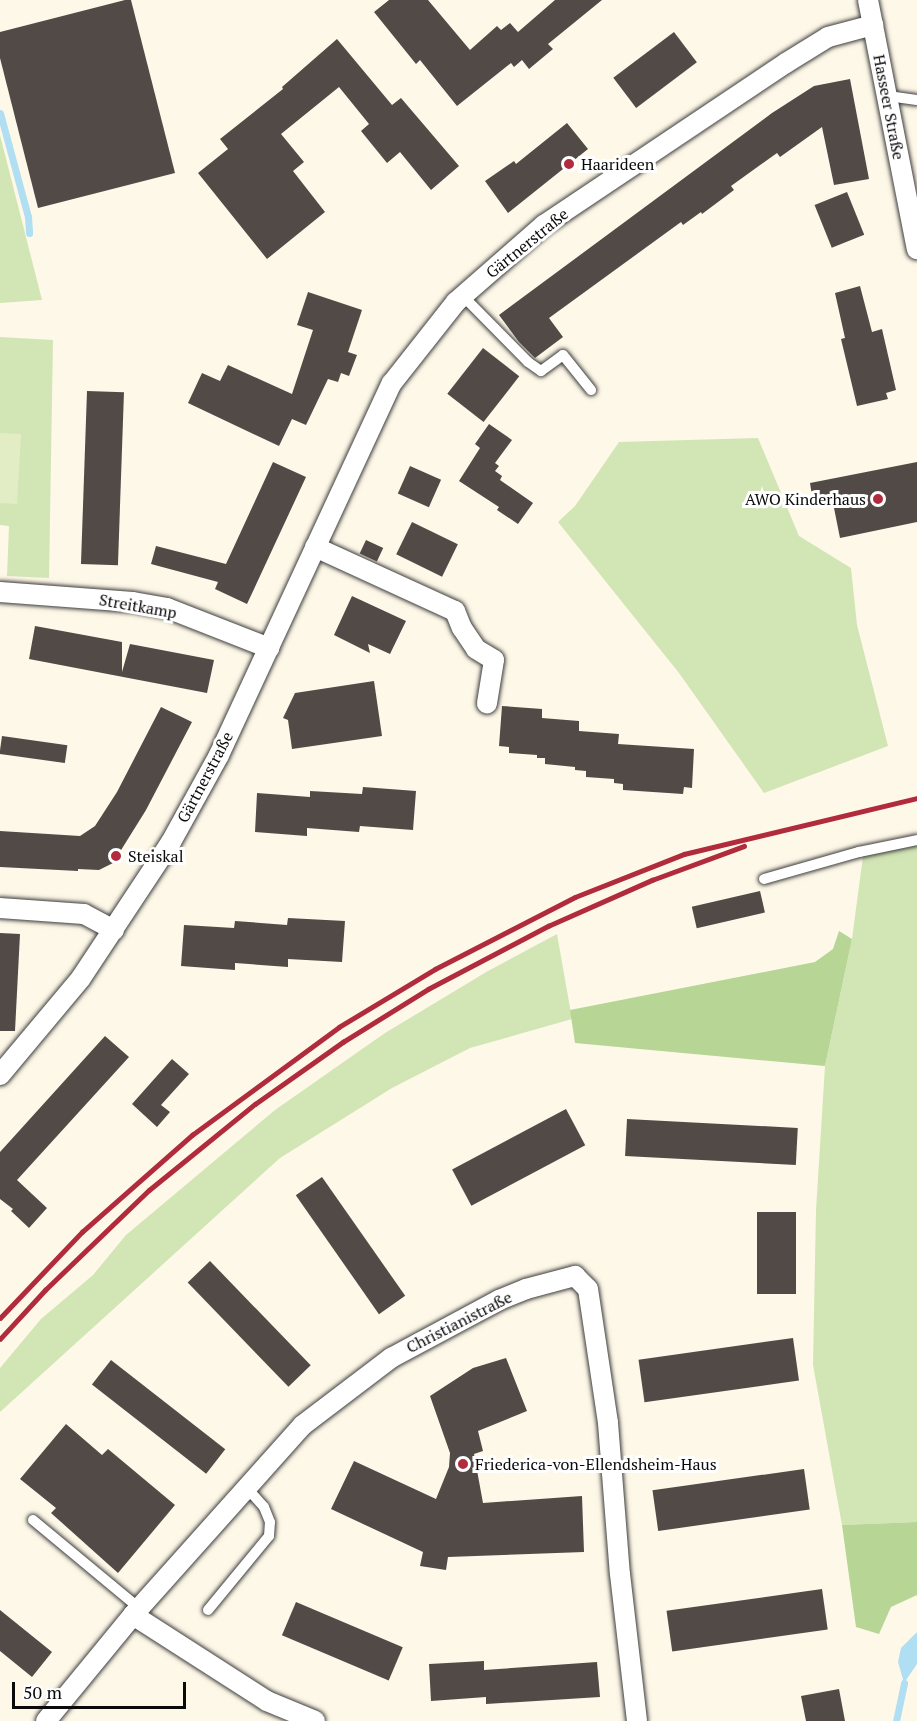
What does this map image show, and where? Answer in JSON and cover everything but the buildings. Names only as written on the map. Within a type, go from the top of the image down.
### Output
[{"type":"street","name":"Hasseer Straße","points":[[868,0],[917,249]]},
{"type":"street","name":"Gärtnerstraße","points":[[0,1075],[81,978],[171,842],[219,755],[392,383],[463,296],[544,225],[786,63],[828,37],[873,25]]},
{"type":"street","points":[[315,547],[455,611],[462,628],[476,649],[494,660],[487,703]]},
{"type":"street","name":"Streitkamp","points":[[0,592],[133,602],[167,608],[269,648]]},
{"type":"street","points":[[0,908],[84,914],[114,930]]},
{"type":"street","name":"Christianistraße","points":[[46,1721],[136,1612],[303,1425],[391,1358],[499,1300],[526,1289],[575,1275],[588,1289],[608,1423],[620,1574],[637,1721]]},
{"type":"street","points":[[136,1612],[267,1701],[315,1721]]},
{"type":"lane","points":[[888,96],[917,100]]},
{"type":"lane","points":[[463,296],[528,362],[541,371],[562,356],[591,390]]},
{"type":"lane","points":[[764,879],[859,852],[917,840]]},
{"type":"lane","points":[[208,1610],[269,1536],[270,1522],[264,1507],[247,1488]]},
{"type":"lane","points":[[33,1520],[136,1612]]},
{"type":"green space","points":[[0,135],[42,300],[0,303]]},
{"type":"green space","points":[[0,337],[53,340],[49,578],[7,576],[9,526],[0,525]]},
{"type":"green space","points":[[0,433],[21,434],[17,504],[0,503]]},
{"type":"green space","points":[[758,438],[799,536],[851,568],[857,625],[888,746],[764,793],[679,673],[558,522],[575,506],[619,442]]},
{"type":"green space","points":[[917,845],[917,1522],[842,1525],[813,1365],[816,1210],[825,1066],[852,939],[863,856]]},
{"type":"green space","points":[[839,931],[852,939],[825,1066],[575,1043],[570,1010],[815,962],[833,949]]},
{"type":"green space","points":[[557,934],[572,1019],[470,1048],[392,1088],[280,1158],[0,1412],[0,1368],[41,1319],[93,1275],[126,1235],[275,1110],[385,1033],[488,971]]},
{"type":"green space","points":[[917,1522],[917,1595],[891,1607],[879,1634],[856,1627],[842,1525]]},
{"type":"water","points":[[917,1632],[917,1664],[904,1683],[898,1662],[901,1648]]},
{"type":"waterway","points":[[0,113],[28,217],[29,233]]},
{"type":"waterway","points":[[896,1721],[904,1683]]},
{"type":"railway","points":[[0,1318],[82,1232],[192,1135],[339,1027],[435,969],[575,897],[684,854],[917,798]]},
{"type":"railway","points":[[0,1339],[45,1290],[149,1190],[255,1104],[343,1042],[428,989],[548,926],[652,880],[744,846]]},
{"type":"place","name":"Haarideen","points":[[569,164]]},
{"type":"place","name":"AWO Kinderhaus","points":[[878,499]]},
{"type":"place","name":"Steiskal","points":[[116,856]]},
{"type":"place","name":"Friederica-von-Ellendsheim-Haus","points":[[463,1464]]}]
